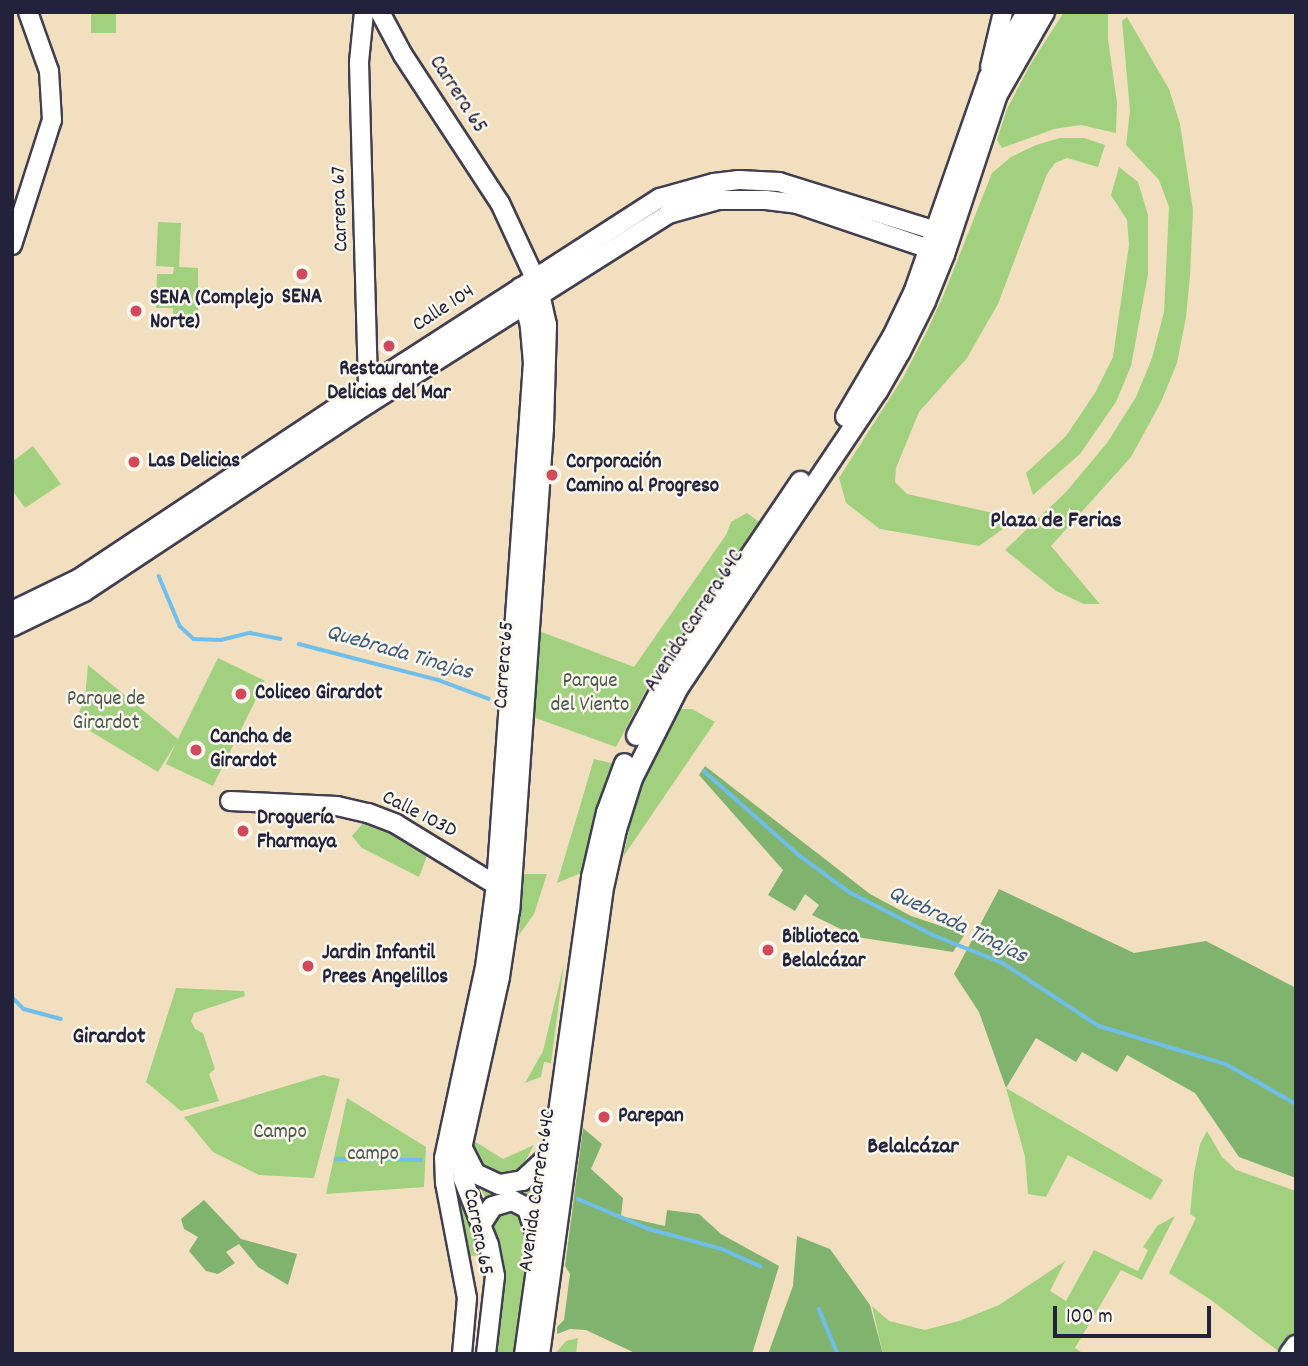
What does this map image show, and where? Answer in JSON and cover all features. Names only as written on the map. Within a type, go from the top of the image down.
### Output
[{"type":"highway","points":[[1291,1354],[1296,1347]]},
{"type":"main road","points":[[12,245],[52,120],[49,71],[28,12]]},
{"type":"main road","name":"Carrera 67","points":[[364,12],[359,62],[368,395]]},
{"type":"main road","name":"Carrera 65","points":[[380,12],[403,55],[500,203],[530,290],[547,324],[547,379],[511,897],[500,977],[461,1146],[463,1180],[481,1223],[495,1276],[486,1354]]},
{"type":"main road","points":[[988,76],[1003,12]]},
{"type":"main road","name":"Avenida Carrera 64C","points":[[524,1354],[593,865],[606,812],[625,759],[663,684],[865,384],[909,301],[933,240],[988,76],[1026,12]]},
{"type":"main road","name":"Avenida Carrera 64C","points":[[539,1354],[602,892],[616,829],[632,778],[678,687],[877,391],[900,351],[925,301],[944,254],[997,94],[1044,12]]},
{"type":"main road","name":"Calle 104","points":[[12,611],[78,579],[368,395],[530,290],[649,204],[687,189],[726,182],[762,180],[802,187],[933,240]]},
{"type":"main road","name":"Carrera 65","points":[[462,1354],[467,1315],[463,1270],[445,1183],[445,1149],[485,967],[496,885],[533,363],[530,290]]},
{"type":"main road","name":"Calle 104","points":[[12,628],[84,592],[368,395]]},
{"type":"main road","name":"Calle 103D","points":[[230,801],[337,806],[368,813],[396,824],[496,885]]},
{"type":"main road","points":[[461,1146],[475,1172],[499,1184],[522,1180],[551,1152]]},
{"type":"main road","points":[[481,1223],[492,1206],[506,1200],[518,1201],[531,1215],[538,1247]]},
{"type":"main road","points":[[463,1270],[469,1261],[481,1259],[495,1276]]},
{"type":"green space","points":[[91,12],[116,12],[116,33],[91,33]]},
{"type":"green space","points":[[1064,12],[1108,12],[1108,39],[1117,103],[1116,133],[1081,125],[1054,129],[1002,148],[997,140],[1007,109],[1030,65]]},
{"type":"green space","points":[[1127,17],[1169,89],[1180,124],[1193,210],[1190,276],[1186,317],[1177,363],[1161,402],[1131,457],[1051,546],[1100,604],[1084,604],[1056,591],[1005,550],[1066,492],[1107,443],[1136,397],[1152,358],[1164,312],[1169,207],[1159,180],[1126,145],[1130,111],[1122,21]]},
{"type":"green space","points":[[1060,138],[1084,138],[1105,145],[1098,167],[1067,158],[1055,163],[1047,174],[998,304],[967,358],[919,412],[896,468],[895,482],[907,494],[1007,516],[1003,529],[979,546],[880,529],[846,503],[839,478],[904,376],[927,331],[992,173],[1011,157],[1036,145]]},
{"type":"green space","points":[[1119,167],[1138,182],[1148,215],[1148,274],[1131,366],[1116,402],[1080,454],[1033,495],[1026,473],[1066,436],[1095,393],[1113,357],[1129,245],[1127,220],[1111,195]]},
{"type":"green space","points":[[158,222],[181,223],[179,267],[198,268],[198,317],[173,317],[173,308],[156,308],[157,274],[173,274],[174,267],[156,266]]},
{"type":"green space","points":[[33,446],[61,484],[25,508],[12,490],[12,462]]},
{"type":"green space","name":"Parque del Viento","points":[[747,513],[762,524],[659,677],[654,675],[616,747],[533,717],[531,711],[539,631],[634,667],[726,535],[731,522]]},
{"type":"green space","name":"Parque de Girardot","points":[[218,658],[265,681],[213,786],[166,764],[176,743],[158,772],[75,722],[85,698],[88,665],[178,739]]},
{"type":"green space","points":[[679,709],[692,709],[715,722],[623,857],[640,782]]},
{"type":"green space","points":[[594,759],[615,764],[581,873],[557,883]]},
{"type":"green space","points":[[705,766],[870,894],[911,916],[965,934],[953,952],[857,937],[812,915],[819,905],[805,894],[795,911],[768,895],[783,870],[699,775]]},
{"type":"green space","points":[[364,822],[392,831],[428,853],[419,877],[362,848],[352,836]]},
{"type":"green space","points":[[523,874],[547,874],[534,914],[519,935]]},
{"type":"green space","points":[[999,889],[1134,953],[1206,941],[1296,988],[1296,1178],[1239,1157],[1195,1093],[1127,1055],[1117,1072],[1082,1052],[1076,1062],[1036,1038],[1006,1088],[979,1012],[954,974]]},
{"type":"green space","points":[[564,964],[551,1063],[544,1062],[541,1077],[525,1083],[543,1051]]},
{"type":"green space","name":"campo","points":[[176,988],[244,991],[245,996],[194,1013],[191,1021],[195,1029],[203,1033],[215,1069],[209,1074],[219,1101],[181,1111],[146,1082]]},
{"type":"green space","name":"Campo","points":[[323,1075],[340,1079],[314,1178],[259,1175],[213,1152],[184,1117]]},
{"type":"green space","points":[[1006,1088],[1163,1180],[1151,1200],[1068,1155],[1046,1197],[1028,1194],[1025,1157]]},
{"type":"green space","name":"campo","points":[[347,1098],[426,1147],[424,1187],[326,1194]]},
{"type":"green space","points":[[583,1128],[602,1144],[591,1169],[623,1198],[621,1216],[665,1226],[667,1210],[699,1214],[721,1234],[779,1266],[752,1354],[637,1354],[586,1330],[570,1329],[557,1334],[557,1327],[564,1320],[570,1274],[565,1266]]},
{"type":"green space","points":[[1207,1131],[1222,1157],[1236,1170],[1296,1191],[1296,1332],[1282,1354],[1211,1300],[1169,1273],[1196,1218],[1190,1214],[1194,1173],[1200,1144]]},
{"type":"green space","points":[[471,1139],[503,1159],[534,1145],[522,1167],[503,1175],[481,1167],[471,1146]]},
{"type":"green space","points":[[539,1177],[534,1207],[488,1205],[478,1181]]},
{"type":"green space","points":[[458,1186],[485,1255],[469,1256],[454,1187]]},
{"type":"green space","points":[[204,1200],[241,1239],[297,1254],[288,1285],[258,1267],[239,1244],[226,1252],[235,1263],[218,1274],[206,1271],[189,1251],[198,1237],[184,1229],[181,1219]]},
{"type":"green space","points":[[512,1206],[528,1225],[529,1252],[517,1354],[494,1354],[502,1282],[491,1224],[495,1214]]},
{"type":"green space","points":[[1175,1216],[1142,1280],[1121,1270],[1075,1348],[1084,1354],[883,1354],[872,1306],[889,1321],[925,1330],[959,1321],[999,1305],[1065,1261],[1050,1291],[1066,1301],[1094,1250],[1138,1271],[1148,1250],[1143,1247],[1157,1226]]},
{"type":"green space","points":[[797,1236],[830,1249],[870,1305],[883,1354],[768,1354],[793,1286]]},
{"type":"green space","points":[[578,1338],[576,1354],[555,1354],[566,1341]]},
{"type":"waterway","name":"Quebrada Tinajas","points":[[159,576],[180,626],[194,639],[221,640],[250,633],[280,639]]},
{"type":"waterway","name":"Quebrada Tinajas","points":[[299,644],[438,680],[489,699]]},
{"type":"waterway","name":"Quebrada Tinajas","points":[[704,771],[800,856],[851,893],[933,935],[1003,963],[1099,1026],[1226,1064],[1296,1104]]},
{"type":"waterway","points":[[12,997],[24,1009],[61,1019]]},
{"type":"waterway","points":[[336,1159],[421,1160]]},
{"type":"waterway","points":[[578,1199],[649,1229],[722,1249],[760,1266]]},
{"type":"waterway","points":[[819,1309],[838,1354]]},
{"type":"place","name":"SENA","points":[[302,274]]},
{"type":"place","name":"SENA (Complejo Norte)","points":[[136,311]]},
{"type":"place","name":"Restaurante Delicias del Mar","points":[[389,346]]},
{"type":"place","name":"Las Delicias","points":[[134,462]]},
{"type":"place","name":"Corporación Camino al Progreso","points":[[552,475]]},
{"type":"place","name":"Coliceo Girardot","points":[[241,694]]},
{"type":"place","name":"Cancha de Girardot","points":[[196,750]]},
{"type":"place","name":"Droguería Fharmaya","points":[[243,831]]},
{"type":"place","name":"Biblioteca Belalcázar","points":[[768,950]]},
{"type":"place","name":"Jardin Infantil Prees Angelillos","points":[[308,966]]},
{"type":"place","name":"Parepan","points":[[604,1117]]},
{"type":"district","name":"Plaza de Ferias","points":[[1056,522]]},
{"type":"district","name":"Girardot","points":[[109,1038]]},
{"type":"district","name":"Belalcázar","points":[[913,1148]]}]
